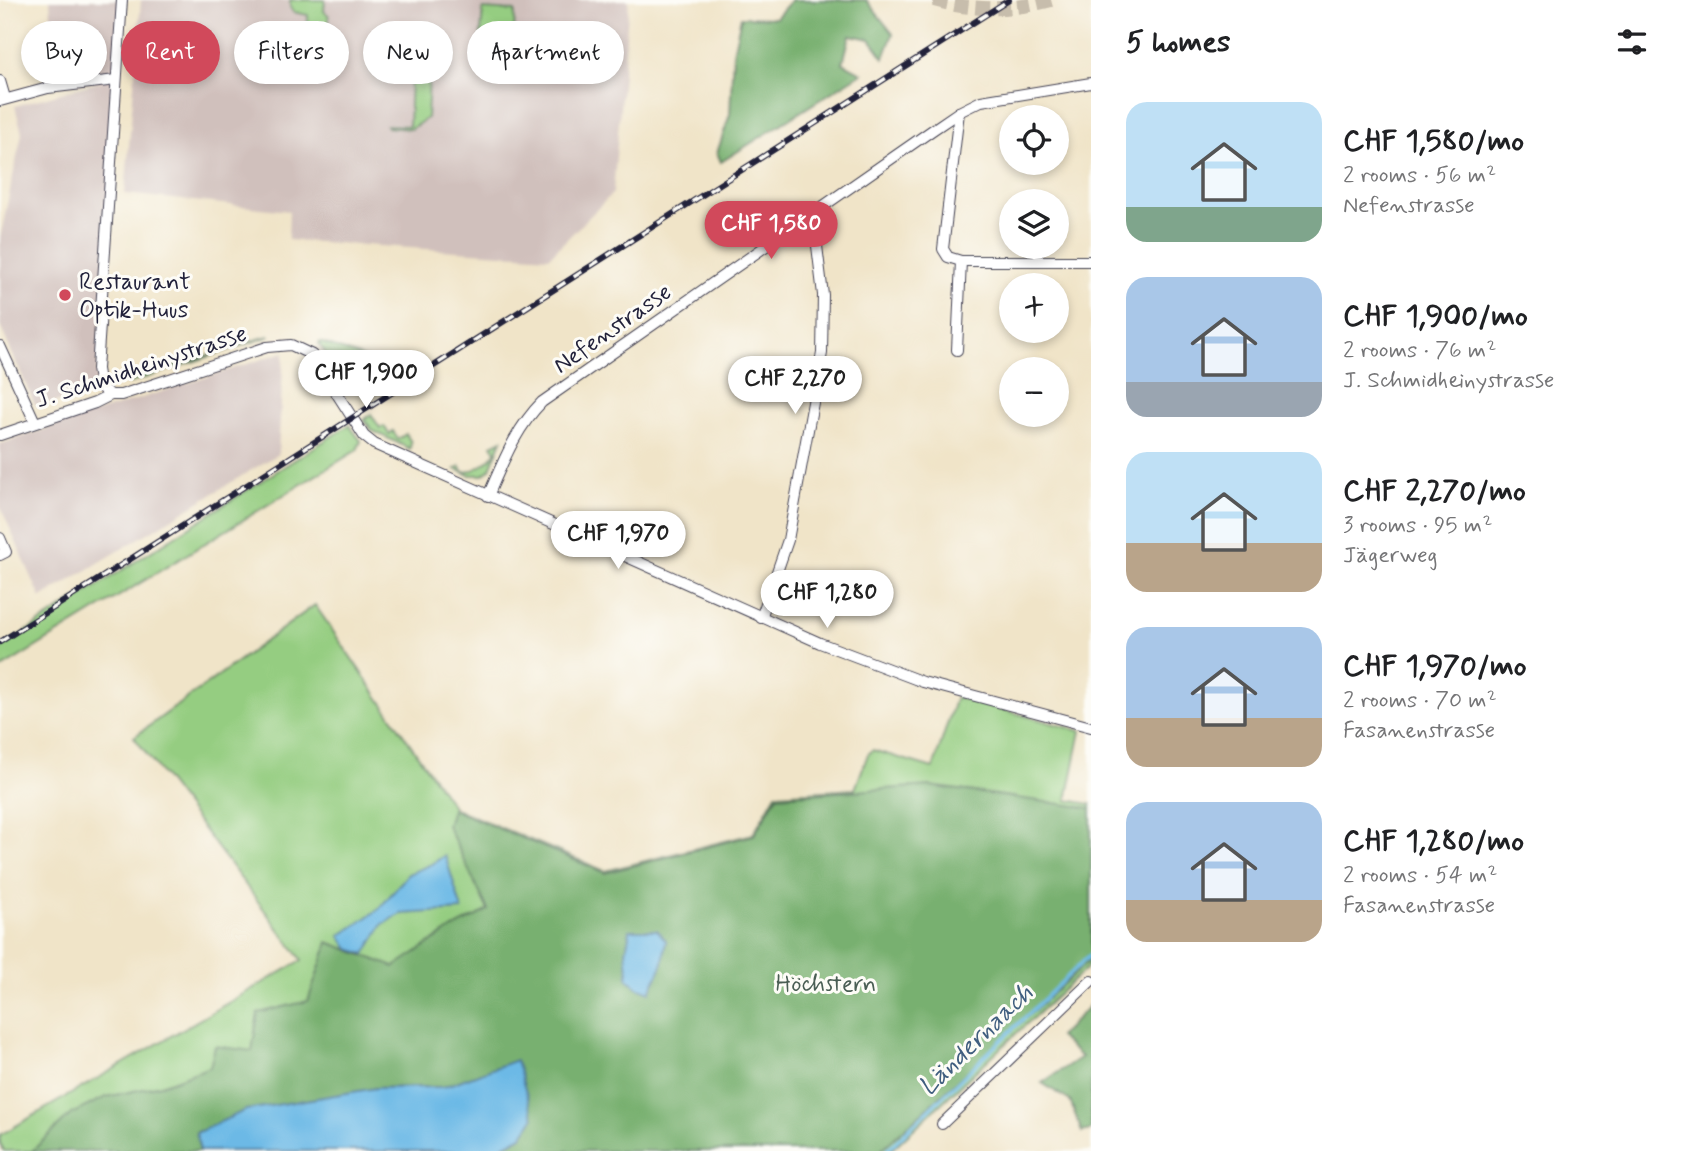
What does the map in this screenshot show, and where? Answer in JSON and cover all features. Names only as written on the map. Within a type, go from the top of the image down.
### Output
[{"type":"street","points":[[111,395],[100,387],[97,369],[122,0]]},
{"type":"street","points":[[0,80],[2,99],[48,88],[116,80]]},
{"type":"street","name":"Nefenstrasse","points":[[488,496],[526,417],[542,402],[959,112],[981,101],[1091,83]]},
{"type":"street","points":[[959,112],[943,248],[948,257],[961,261],[1091,261]]},
{"type":"street","points":[[761,618],[788,540],[822,352],[823,295],[813,213]]},
{"type":"street","points":[[957,350],[961,261]]},
{"type":"street","name":"J. Schmidheinystrasse","points":[[0,435],[95,403],[111,395],[121,395],[267,347],[291,345],[312,355],[364,436],[374,444],[488,496]]},
{"type":"street","points":[[0,346],[35,422]]},
{"type":"street","points":[[488,496],[761,618],[883,667],[992,702],[1091,727]]},
{"type":"street","points":[[0,538],[6,552],[0,555]]},
{"type":"street","points":[[942,1124],[1091,981]]},
{"type":"shaded area","points":[[50,0],[122,0],[95,396],[35,405],[0,326],[0,238],[22,133],[15,106],[92,84],[107,84],[107,21],[51,21]]},
{"type":"shaded area","points":[[141,0],[629,0],[624,60],[624,21],[467,21],[467,84],[622,84],[613,193],[549,257],[288,240],[289,211],[125,194],[134,84],[220,84],[220,21],[139,21]]},
{"type":"shaded area","points":[[284,352],[278,454],[41,598],[0,506],[0,444]]},
{"type":"green space","points":[[290,0],[325,0],[324,11],[329,16],[329,21],[308,21],[308,15],[293,12]]},
{"type":"green space","points":[[791,0],[866,0],[893,34],[884,58],[870,39],[850,35],[843,63],[862,73],[721,162],[717,153],[730,114],[733,53],[741,17],[776,18]]},
{"type":"green space","points":[[483,9],[515,11],[515,21],[482,21]]},
{"type":"green space","points":[[411,84],[429,84],[427,118],[411,129],[386,125],[409,126]]},
{"type":"green space","points":[[270,336],[130,383],[123,382],[265,337]]},
{"type":"green space","points":[[320,342],[398,371],[373,386],[349,382],[344,379]]},
{"type":"green space","points":[[371,414],[380,428],[384,426],[389,434],[393,431],[398,439],[406,434],[411,442],[410,449],[373,431],[364,420]]},
{"type":"green space","points":[[349,425],[361,441],[357,450],[0,669],[0,648]]},
{"type":"green space","points":[[502,440],[490,469],[483,475],[470,475],[456,469],[460,466],[464,472],[482,465],[496,451],[492,445]]},
{"type":"green space","name":"Höchstern","points":[[315,605],[454,808],[605,871],[753,834],[776,794],[855,789],[868,754],[873,750],[933,768],[956,697],[1081,731],[1067,800],[1091,804],[1091,964],[890,1151],[4,1151],[0,1135],[302,960],[134,737]]},
{"type":"green space","name":"Höchstern","points":[[930,786],[1091,808],[1091,959],[880,1151],[494,1151],[522,1136],[516,1061],[443,1087],[376,1088],[196,1132],[200,1151],[32,1151],[71,1114],[106,1097],[161,1085],[210,1067],[215,1046],[252,1051],[258,1013],[308,1001],[328,942],[394,967],[450,930],[488,910],[447,825],[452,809],[605,873],[754,835],[777,796]]},
{"type":"green space","points":[[1091,1004],[1091,1130],[1082,1132],[1070,1101],[1042,1083],[1081,1057],[1059,1037]]},
{"type":"water","points":[[445,855],[462,910],[401,914],[383,924],[365,954],[349,949],[340,936],[379,909],[408,874]]},
{"type":"water","points":[[630,930],[657,930],[666,940],[663,963],[650,992],[637,987],[627,978],[626,952]]},
{"type":"water","points":[[516,1060],[534,1118],[522,1136],[494,1151],[200,1151],[196,1133],[246,1110],[376,1088],[443,1087]]},
{"type":"waterway","name":"Ländernaach","points":[[886,1151],[1091,954]]},
{"type":"tunnel","points":[[934,0],[993,8],[1051,0]]},
{"type":"railway","points":[[0,642],[1009,0]]},
{"type":"place","name":"Restaurant Optik-Huus","points":[[65,295]]}]
